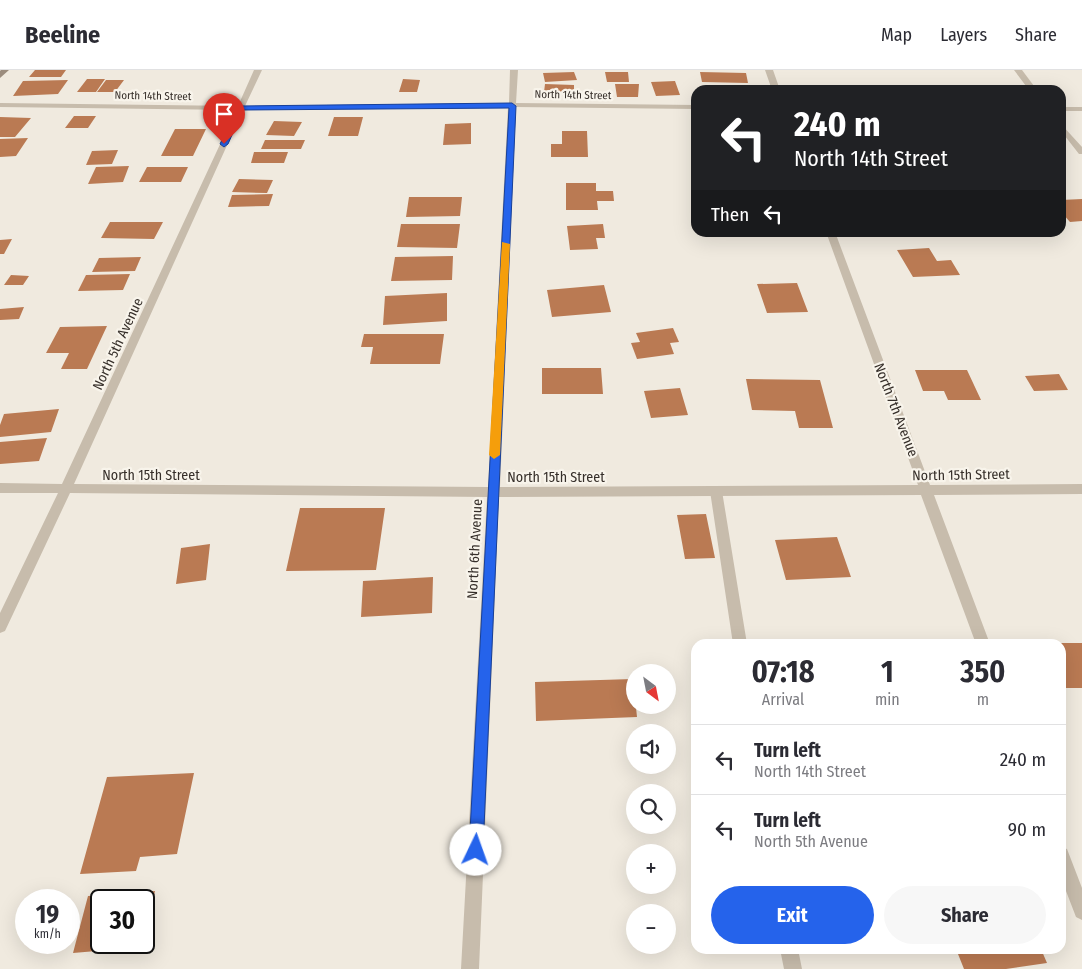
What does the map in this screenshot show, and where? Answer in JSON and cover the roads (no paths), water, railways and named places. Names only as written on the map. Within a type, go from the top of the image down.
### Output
[{"type":"main road","points":[[0,76],[5,70]]},
{"type":"street","name":"North 5th Avenue","points":[[0,628],[66,489],[258,70]]},
{"type":"street","name":"North 6th Avenue","points":[[470,969],[514,70]]},
{"type":"street","points":[[769,70],[774,85]]},
{"type":"street","points":[[1018,70],[1029,85]]},
{"type":"street","name":"North 14th Street","points":[[0,105],[240,108],[691,107]]},
{"type":"street","points":[[1066,109],[1082,110]]},
{"type":"street","points":[[1066,132],[1082,152]]},
{"type":"street","name":"North 7th Avenue","points":[[832,237],[981,639]]},
{"type":"street","name":"North 15th Street","points":[[0,488],[492,492],[1082,489]]},
{"type":"street","points":[[716,491],[739,639]]},
{"type":"street","points":[[1066,868],[1082,911]]},
{"type":"street","points":[[790,954],[792,969]]}]
